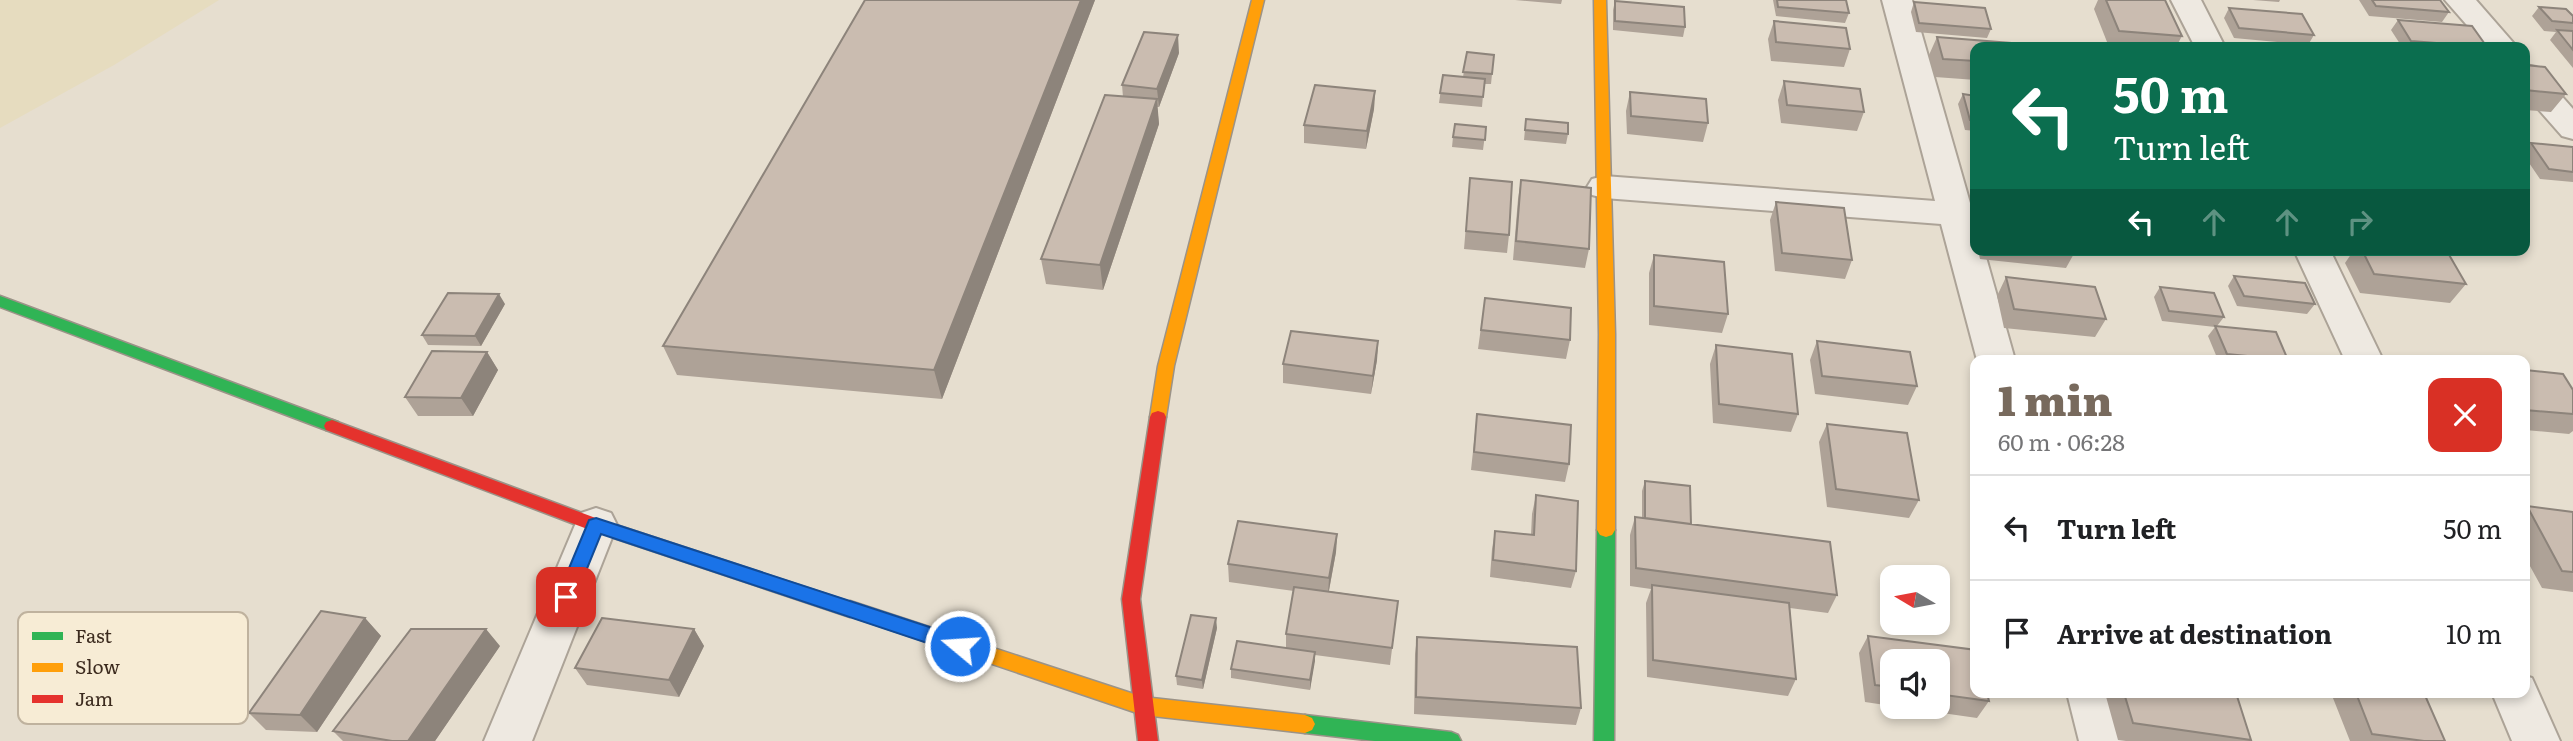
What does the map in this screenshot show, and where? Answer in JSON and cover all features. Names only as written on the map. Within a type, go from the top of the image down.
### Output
[{"type":"street","points":[[1148,741],[1130,599],[1166,366],[1258,0]]},
{"type":"street","points":[[1600,0],[1607,334],[1604,741]]},
{"type":"street","points":[[1897,0],[1965,214],[1970,238]]},
{"type":"street","points":[[2186,0],[2207,42]]},
{"type":"street","points":[[2460,0],[2498,42]]},
{"type":"street","points":[[2530,80],[2573,129]]},
{"type":"street","points":[[1604,187],[1965,214]]},
{"type":"street","points":[[1974,256],[1995,355]]},
{"type":"street","points":[[2315,256],[2362,355]]},
{"type":"street","points":[[0,301],[596,525],[1143,706],[1451,741]]},
{"type":"street","points":[[508,741],[596,525]]},
{"type":"street","points":[[2091,698],[2103,741]]},
{"type":"street","points":[[2517,698],[2536,741]]},
{"type":"shaded area","points":[[0,0],[219,0],[114,65],[0,128]]},
{"type":"building","points":[[865,0],[1081,0],[934,370],[663,346]]},
{"type":"building","points":[[1777,0],[1846,0],[1849,13],[1778,7]]},
{"type":"building","points":[[2106,0],[2165,0],[2182,36],[2119,31]]},
{"type":"building","points":[[2372,0],[2440,0],[2449,12],[2376,6]]},
{"type":"building","points":[[1615,1],[1684,7],[1685,27],[1615,21]]},
{"type":"building","points":[[1914,2],[1985,8],[1991,29],[1919,23]]},
{"type":"building","points":[[2539,7],[2566,9],[2573,16],[2573,23],[2552,21]]},
{"type":"building","points":[[2229,8],[2302,14],[2314,35],[2239,28]]},
{"type":"building","points":[[2398,20],[2472,26],[2483,42],[2424,42],[2411,41]]},
{"type":"building","points":[[1774,21],[1846,28],[1850,49],[1776,42]]},
{"type":"building","points":[[2557,30],[2573,31],[2573,50]]},
{"type":"building","points":[[1144,32],[1178,35],[1157,89],[1122,85]]},
{"type":"building","points":[[1937,37],[1999,42],[1970,42],[1970,61],[1943,59]]},
{"type":"building","points":[[1467,52],[1494,55],[1492,74],[1463,72]]},
{"type":"building","points":[[2530,66],[2545,67],[2566,94],[2530,90]]},
{"type":"building","points":[[1443,75],[1485,79],[1483,97],[1440,93]]},
{"type":"building","points":[[1784,81],[1860,89],[1864,112],[1787,105]]},
{"type":"building","points":[[1315,85],[1375,91],[1367,131],[1304,125]]},
{"type":"building","points":[[1630,92],[1706,99],[1708,123],[1631,116]]},
{"type":"building","points":[[1963,94],[1970,95],[1970,120]]},
{"type":"building","points":[[1105,95],[1157,99],[1100,265],[1041,259]]},
{"type":"building","points":[[1526,119],[1568,123],[1568,134],[1525,130]]},
{"type":"building","points":[[1455,124],[1486,127],[1485,140],[1453,137]]},
{"type":"building","points":[[2531,143],[2573,147],[2573,172],[2549,169]]},
{"type":"building","points":[[1470,178],[1512,182],[1509,235],[1466,231]]},
{"type":"building","points":[[1521,180],[1591,188],[1589,249],[1516,241]]},
{"type":"building","points":[[1776,202],[1844,208],[1852,260],[1782,253]]},
{"type":"building","points":[[1654,255],[1724,262],[1728,314],[1654,306]]},
{"type":"building","points":[[2365,256],[2450,256],[2466,284],[2374,274]]},
{"type":"building","points":[[2234,276],[2305,283],[2315,304],[2244,296]]},
{"type":"building","points":[[2006,277],[2095,287],[2106,319],[2014,309]]},
{"type":"building","points":[[2160,287],[2214,293],[2224,317],[2169,311]]},
{"type":"building","points":[[448,293],[499,294],[475,336],[422,335]]},
{"type":"building","points":[[1485,298],[1571,308],[1570,340],[1481,330]]},
{"type":"building","points":[[2215,326],[2276,332],[2286,355],[2237,355],[2227,354]]},
{"type":"building","points":[[1291,331],[1378,341],[1373,376],[1283,364]]},
{"type":"building","points":[[1817,341],[1910,352],[1917,386],[1822,376]]},
{"type":"building","points":[[1716,345],[1792,354],[1798,414],[1719,404]]},
{"type":"building","points":[[432,351],[487,352],[461,398],[405,397]]},
{"type":"building","points":[[2530,371],[2563,374],[2573,390],[2573,414],[2530,410]]},
{"type":"building","points":[[1477,414],[1571,425],[1569,464],[1474,452]]},
{"type":"building","points":[[1827,424],[1907,433],[1919,500],[1836,489]]},
{"type":"building","points":[[1645,481],[1690,486],[1691,524],[1645,518]]},
{"type":"building","points":[[1536,495],[1578,501],[1576,571],[1493,560],[1495,531],[1534,535]]},
{"type":"building","points":[[2530,506],[2573,512],[2573,572],[2562,571],[2530,512]]},
{"type":"building","points":[[1635,517],[1830,542],[1837,595],[1636,568]]},
{"type":"building","points":[[1238,521],[1337,534],[1329,578],[1228,564]]},
{"type":"building","points":[[1652,585],[1789,603],[1796,679],[1653,660]]},
{"type":"building","points":[[1294,587],[1398,601],[1392,648],[1286,634]]},
{"type":"building","points":[[321,611],[365,618],[300,715],[249,713]]},
{"type":"building","points":[[1191,615],[1216,618],[1202,680],[1176,676]]},
{"type":"building","points":[[602,618],[694,629],[669,680],[575,668]]},
{"type":"building","points":[[411,629],[486,629],[408,741],[392,741],[333,731]]},
{"type":"building","points":[[1868,636],[1970,649],[1970,698],[1988,698],[1989,701],[1950,696],[1950,649],[1880,649],[1880,686],[1875,685]]},
{"type":"building","points":[[1417,637],[1577,647],[1581,708],[1416,697]]},
{"type":"building","points":[[1237,641],[1315,652],[1310,680],[1231,669]]},
{"type":"building","points":[[2126,698],[2238,698],[2251,740],[2133,723]]},
{"type":"building","points":[[2358,698],[2426,698],[2445,741],[2424,741],[2372,734]]},
{"type":"traffic: fast","points":[[0,301],[332,426]]},
{"type":"traffic: fast","points":[[1604,741],[1606,530]]},
{"type":"traffic: fast","points":[[1305,724],[1451,741]]},
{"type":"traffic: slow","points":[[1158,417],[1166,366],[1258,0]]},
{"type":"traffic: slow","points":[[1600,0],[1607,334],[1606,530]]},
{"type":"traffic: slow","points":[[850,609],[1143,706],[1305,724]]},
{"type":"traffic: jam","points":[[1148,741],[1131,599],[1158,417]]},
{"type":"traffic: jam","points":[[332,426],[596,525],[850,609]]},
{"type":"route","points":[[566,597],[596,525],[960,646]]}]
